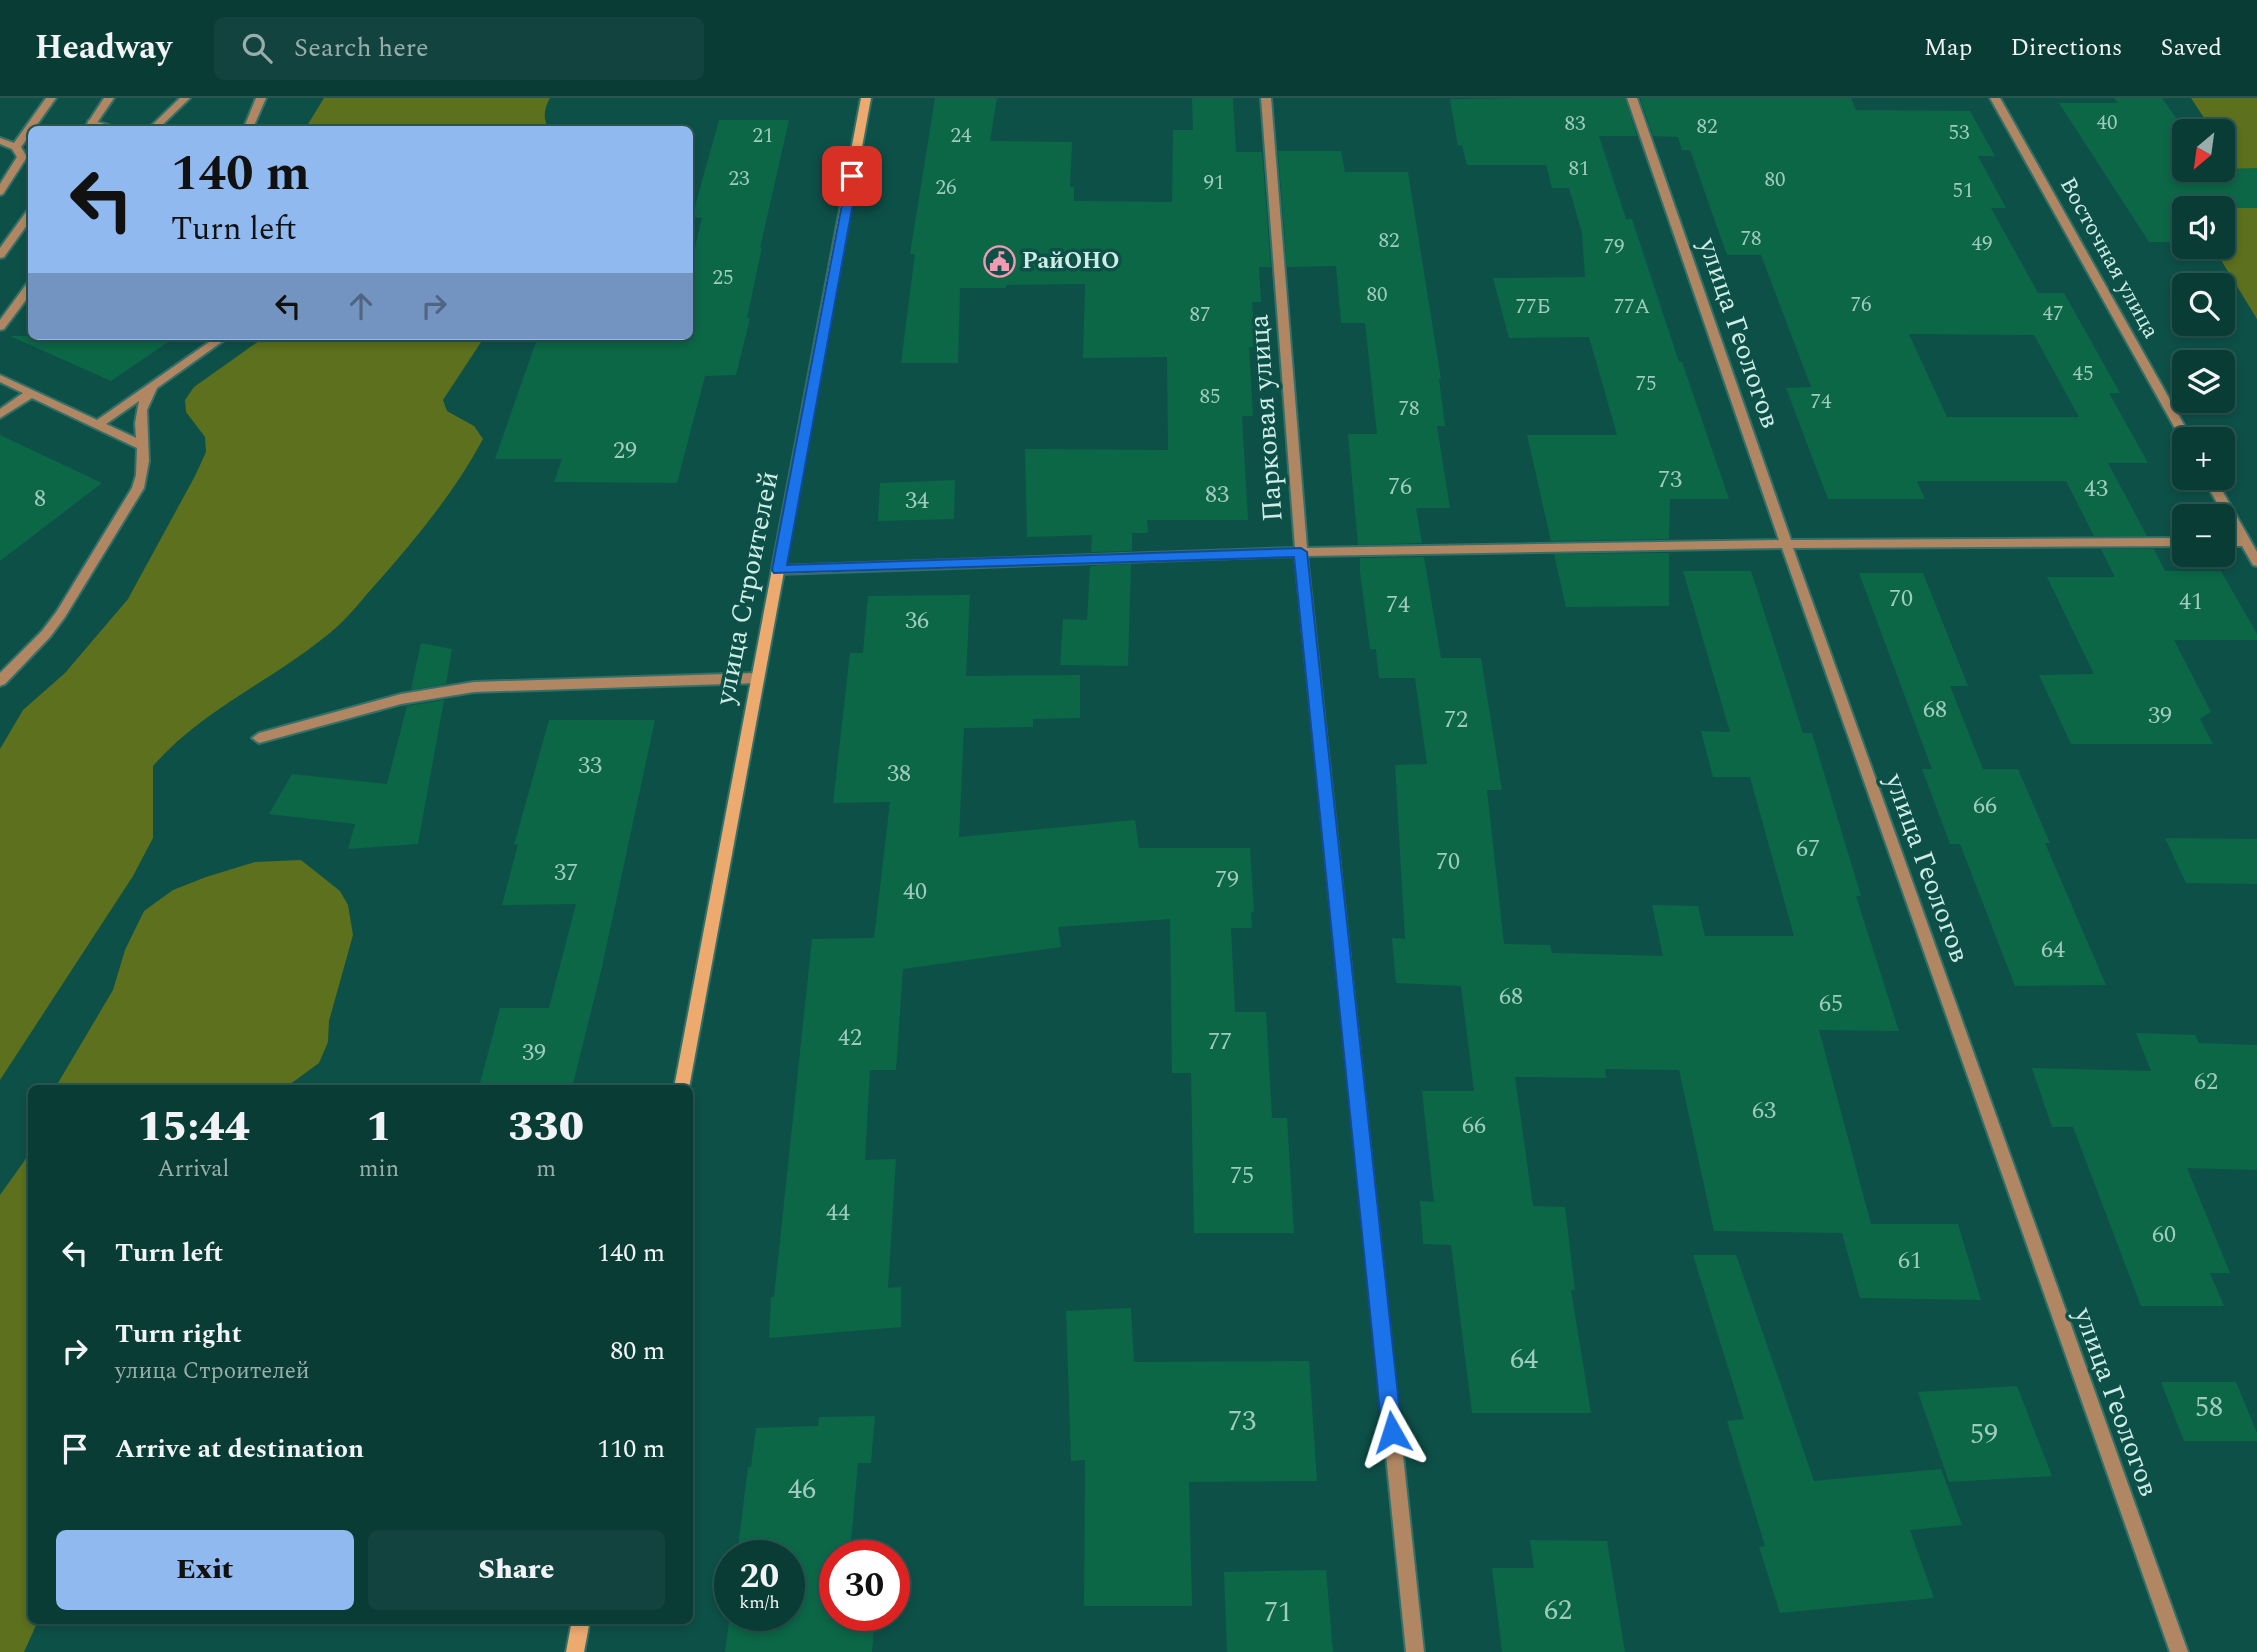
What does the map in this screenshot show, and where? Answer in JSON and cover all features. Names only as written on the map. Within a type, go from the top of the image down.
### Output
[{"type":"main road","name":"улица Строителей","points":[[682,1085],[866,98]]},
{"type":"main road","points":[[575,1652],[580,1624]]},
{"type":"street","points":[[31,126],[51,98]]},
{"type":"street","points":[[89,126],[109,98]]},
{"type":"street","points":[[154,126],[185,98]]},
{"type":"street","points":[[249,126],[261,98]]},
{"type":"street","name":"Парковая улица","points":[[1266,98],[1301,552],[1415,1652]]},
{"type":"street","name":"улица Геологов","points":[[1632,98],[1786,544],[2179,1652]]},
{"type":"street","name":"Восточная улица","points":[[1995,98],[2180,427]]},
{"type":"street","points":[[16,147],[28,130]]},
{"type":"street","points":[[0,141],[16,147],[22,157],[0,192]]},
{"type":"street","points":[[0,255],[28,216]]},
{"type":"street","points":[[0,327],[28,289]]},
{"type":"street","points":[[97,425],[219,340]]},
{"type":"street","points":[[0,378],[142,446]]},
{"type":"street","points":[[0,681],[46,634],[124,512],[142,478],[139,411],[154,385]]},
{"type":"street","points":[[0,414],[31,393]]},
{"type":"street","points":[[2216,490],[2257,562]]},
{"type":"street","points":[[779,570],[1301,552],[1786,544],[2172,542]]},
{"type":"street","points":[[2235,542],[2245,542]]},
{"type":"street","points":[[259,738],[401,699],[462,688],[758,678]]},
{"type":"green space","points":[[324,98],[550,98],[545,114],[548,126],[307,126]]},
{"type":"green space","points":[[2191,98],[2257,98],[2257,319],[2235,283],[2235,273],[2229,273],[2220,259],[2235,259],[2235,196],[2189,196],[2185,182],[2235,182],[2235,119],[2205,119]]},
{"type":"green space","points":[[260,340],[482,340],[443,400],[447,411],[474,426],[483,439],[460,478],[433,515],[344,620],[316,644],[196,726],[153,766],[153,838],[133,876],[0,1080],[0,749],[23,710],[65,673],[128,599],[195,476],[206,452],[205,437],[186,412],[185,400],[194,387]]},
{"type":"green space","points":[[301,860],[340,891],[348,905],[353,935],[329,1021],[328,1042],[319,1063],[289,1085],[57,1085],[113,990],[125,950],[144,911],[173,890],[255,862]]},
{"type":"green space","points":[[28,1152],[28,1624],[37,1624],[24,1652],[0,1652],[0,1195]]},
{"type":"building","points":[[935,98],[997,98],[990,141],[1072,142],[1070,187],[1074,187],[1074,201],[1172,202],[1173,130],[1193,130],[1192,98],[1233,98],[1236,152],[1262,152],[1271,267],[1259,267],[1261,302],[1252,302],[1255,347],[1249,347],[1253,416],[1242,416],[1248,520],[1147,520],[1148,533],[1132,533],[1132,551],[1091,552],[1092,535],[1027,537],[1025,449],[1168,450],[1167,357],[1083,358],[1085,284],[1006,285],[1006,288],[960,288],[958,363],[901,363],[915,254],[910,254]]},
{"type":"building","points":[[1625,98],[1637,136],[1599,136],[1626,219],[1632,219],[1679,362],[1682,362],[1729,499],[1670,499],[1669,539],[1551,541],[1527,435],[1617,435],[1589,337],[1509,338],[1493,278],[1585,277],[1582,233],[1569,188],[1552,188],[1546,165],[1467,165],[1462,145],[1458,146],[1450,99]]},
{"type":"building","points":[[1640,98],[1851,98],[1856,110],[1970,111],[1995,156],[1978,156],[2006,208],[1991,208],[2038,293],[2064,293],[2120,393],[2109,393],[2148,463],[2108,463],[2147,536],[2094,536],[2066,481],[1917,481],[1925,499],[1828,499],[1786,388],[1811,387],[1761,255],[1727,255],[1690,150],[1682,150],[1678,137],[1653,136]],"holes":[[[1909,334],[2034,335],[2079,417],[1947,417]]]},
{"type":"building","points":[[2114,98],[2162,98],[2177,119],[2172,119],[2172,182],[2235,182],[2235,169],[2257,168],[2257,208],[2235,208],[2235,196],[2172,196],[2172,242],[2149,242],[2059,103],[2118,103]]},
{"type":"building","points":[[719,120],[789,120],[760,248],[762,247],[747,318],[750,318],[736,375],[705,376],[677,483],[554,482],[562,459],[495,459],[537,340],[693,340],[693,255],[702,218],[693,217]]},
{"type":"building","points":[[1278,151],[1341,151],[1345,172],[1408,172],[1441,379],[1445,426],[1437,426],[1450,508],[1416,508],[1422,543],[1358,545],[1348,434],[1377,434],[1365,323],[1341,323],[1336,266],[1287,267]]},
{"type":"building","points":[[10,336],[28,336],[28,340],[171,340],[111,381]]},
{"type":"building","points":[[0,435],[102,483],[0,561]]},
{"type":"building","points":[[955,480],[954,519],[878,521],[880,483]]},
{"type":"building","points":[[2101,549],[2154,549],[2165,571],[2221,571],[2257,634],[2257,640],[2174,640],[2211,712],[2200,719],[2213,744],[2071,744],[2039,675],[2094,674],[2047,577],[2115,577]]},
{"type":"building","points":[[1669,553],[1669,606],[1566,607],[1554,554]]},
{"type":"building","points":[[1424,557],[1441,658],[1481,658],[1502,790],[1487,790],[1504,944],[1550,945],[1552,953],[1663,956],[1652,905],[1698,906],[1705,936],[1794,936],[1750,777],[1713,777],[1701,731],[1730,732],[1683,571],[1751,571],[1803,733],[1812,733],[1861,896],[1856,896],[1899,1031],[1819,1030],[1871,1224],[1958,1224],[1981,1300],[1860,1298],[1842,1233],[1714,1231],[1679,1070],[1605,1069],[1606,1078],[1515,1077],[1533,1206],[1565,1207],[1575,1290],[1571,1290],[1591,1413],[1472,1413],[1451,1245],[1423,1244],[1420,1201],[1434,1202],[1422,1091],[1474,1091],[1461,986],[1396,983],[1392,938],[1405,939],[1395,765],[1427,764],[1415,678],[1379,678],[1376,649],[1370,649],[1360,572],[1360,558]]},
{"type":"building","points":[[1131,564],[1128,666],[1060,665],[1063,619],[1087,620],[1090,566]]},
{"type":"building","points":[[1859,573],[1923,573],[1968,686],[1950,686],[1983,769],[2018,769],[2050,843],[2045,843],[2106,985],[2015,986],[1960,844],[1950,844],[1922,769],[1932,769]]},
{"type":"building","points":[[970,595],[966,676],[1080,675],[1080,718],[1033,719],[1033,727],[964,728],[959,837],[1135,820],[1139,848],[1250,848],[1254,912],[1251,912],[1252,928],[1231,928],[1235,1012],[1266,1012],[1272,1118],[1287,1118],[1294,1233],[1194,1233],[1191,1073],[1172,1073],[1170,919],[1058,927],[1061,947],[903,969],[896,1070],[870,1070],[865,1160],[896,1159],[888,1288],[901,1287],[901,1327],[769,1338],[771,1297],[774,1297],[812,939],[874,938],[890,802],[833,803],[850,653],[863,653],[868,596]]},
{"type":"building","points":[[421,643],[452,649],[446,684],[411,690]]},
{"type":"building","points":[[444,700],[418,844],[348,849],[355,824],[269,814],[292,774],[387,784],[407,706]]},
{"type":"building","points":[[549,720],[655,720],[602,967],[573,1085],[480,1085],[500,1008],[549,1008],[576,904],[502,905],[518,844],[514,845]]},
{"type":"building","points":[[2165,838],[2257,839],[2257,884],[2186,883]]},
{"type":"building","points":[[2136,1033],[2195,1035],[2199,1043],[2257,1045],[2257,1170],[2187,1168],[2230,1273],[2210,1273],[2224,1306],[2141,1306],[2073,1127],[2052,1127],[2032,1068],[2151,1071]]},
{"type":"building","points":[[1693,1255],[1736,1255],[1814,1481],[1941,1469],[1962,1525],[1910,1530],[1934,1598],[1780,1613],[1759,1547],[1765,1546],[1727,1421],[1744,1419]]},
{"type":"building","points":[[1131,1308],[1134,1362],[1309,1361],[1317,1481],[1189,1482],[1192,1606],[1084,1606],[1085,1460],[1071,1461],[1066,1311]]},
{"type":"building","points":[[2161,1382],[2236,1382],[2257,1433],[2257,1441],[2184,1441]]},
{"type":"building","points":[[2017,1386],[2052,1476],[1949,1482],[1918,1392]]},
{"type":"building","points":[[875,1416],[871,1463],[858,1463],[851,1540],[819,1540],[819,1631],[874,1631],[872,1652],[725,1652],[728,1631],[805,1631],[805,1540],[739,1540],[756,1428],[818,1426],[819,1417]]},
{"type":"building","points":[[1530,1540],[1607,1541],[1625,1652],[1502,1652],[1492,1568],[1534,1568]]},
{"type":"building","points":[[1326,1570],[1333,1652],[1227,1652],[1224,1572]]},
{"type":"place","name":"РайОНО","points":[[999,261]]},
{"type":"route","points":[[852,176],[779,570],[1301,552],[1392,1432]]}]
